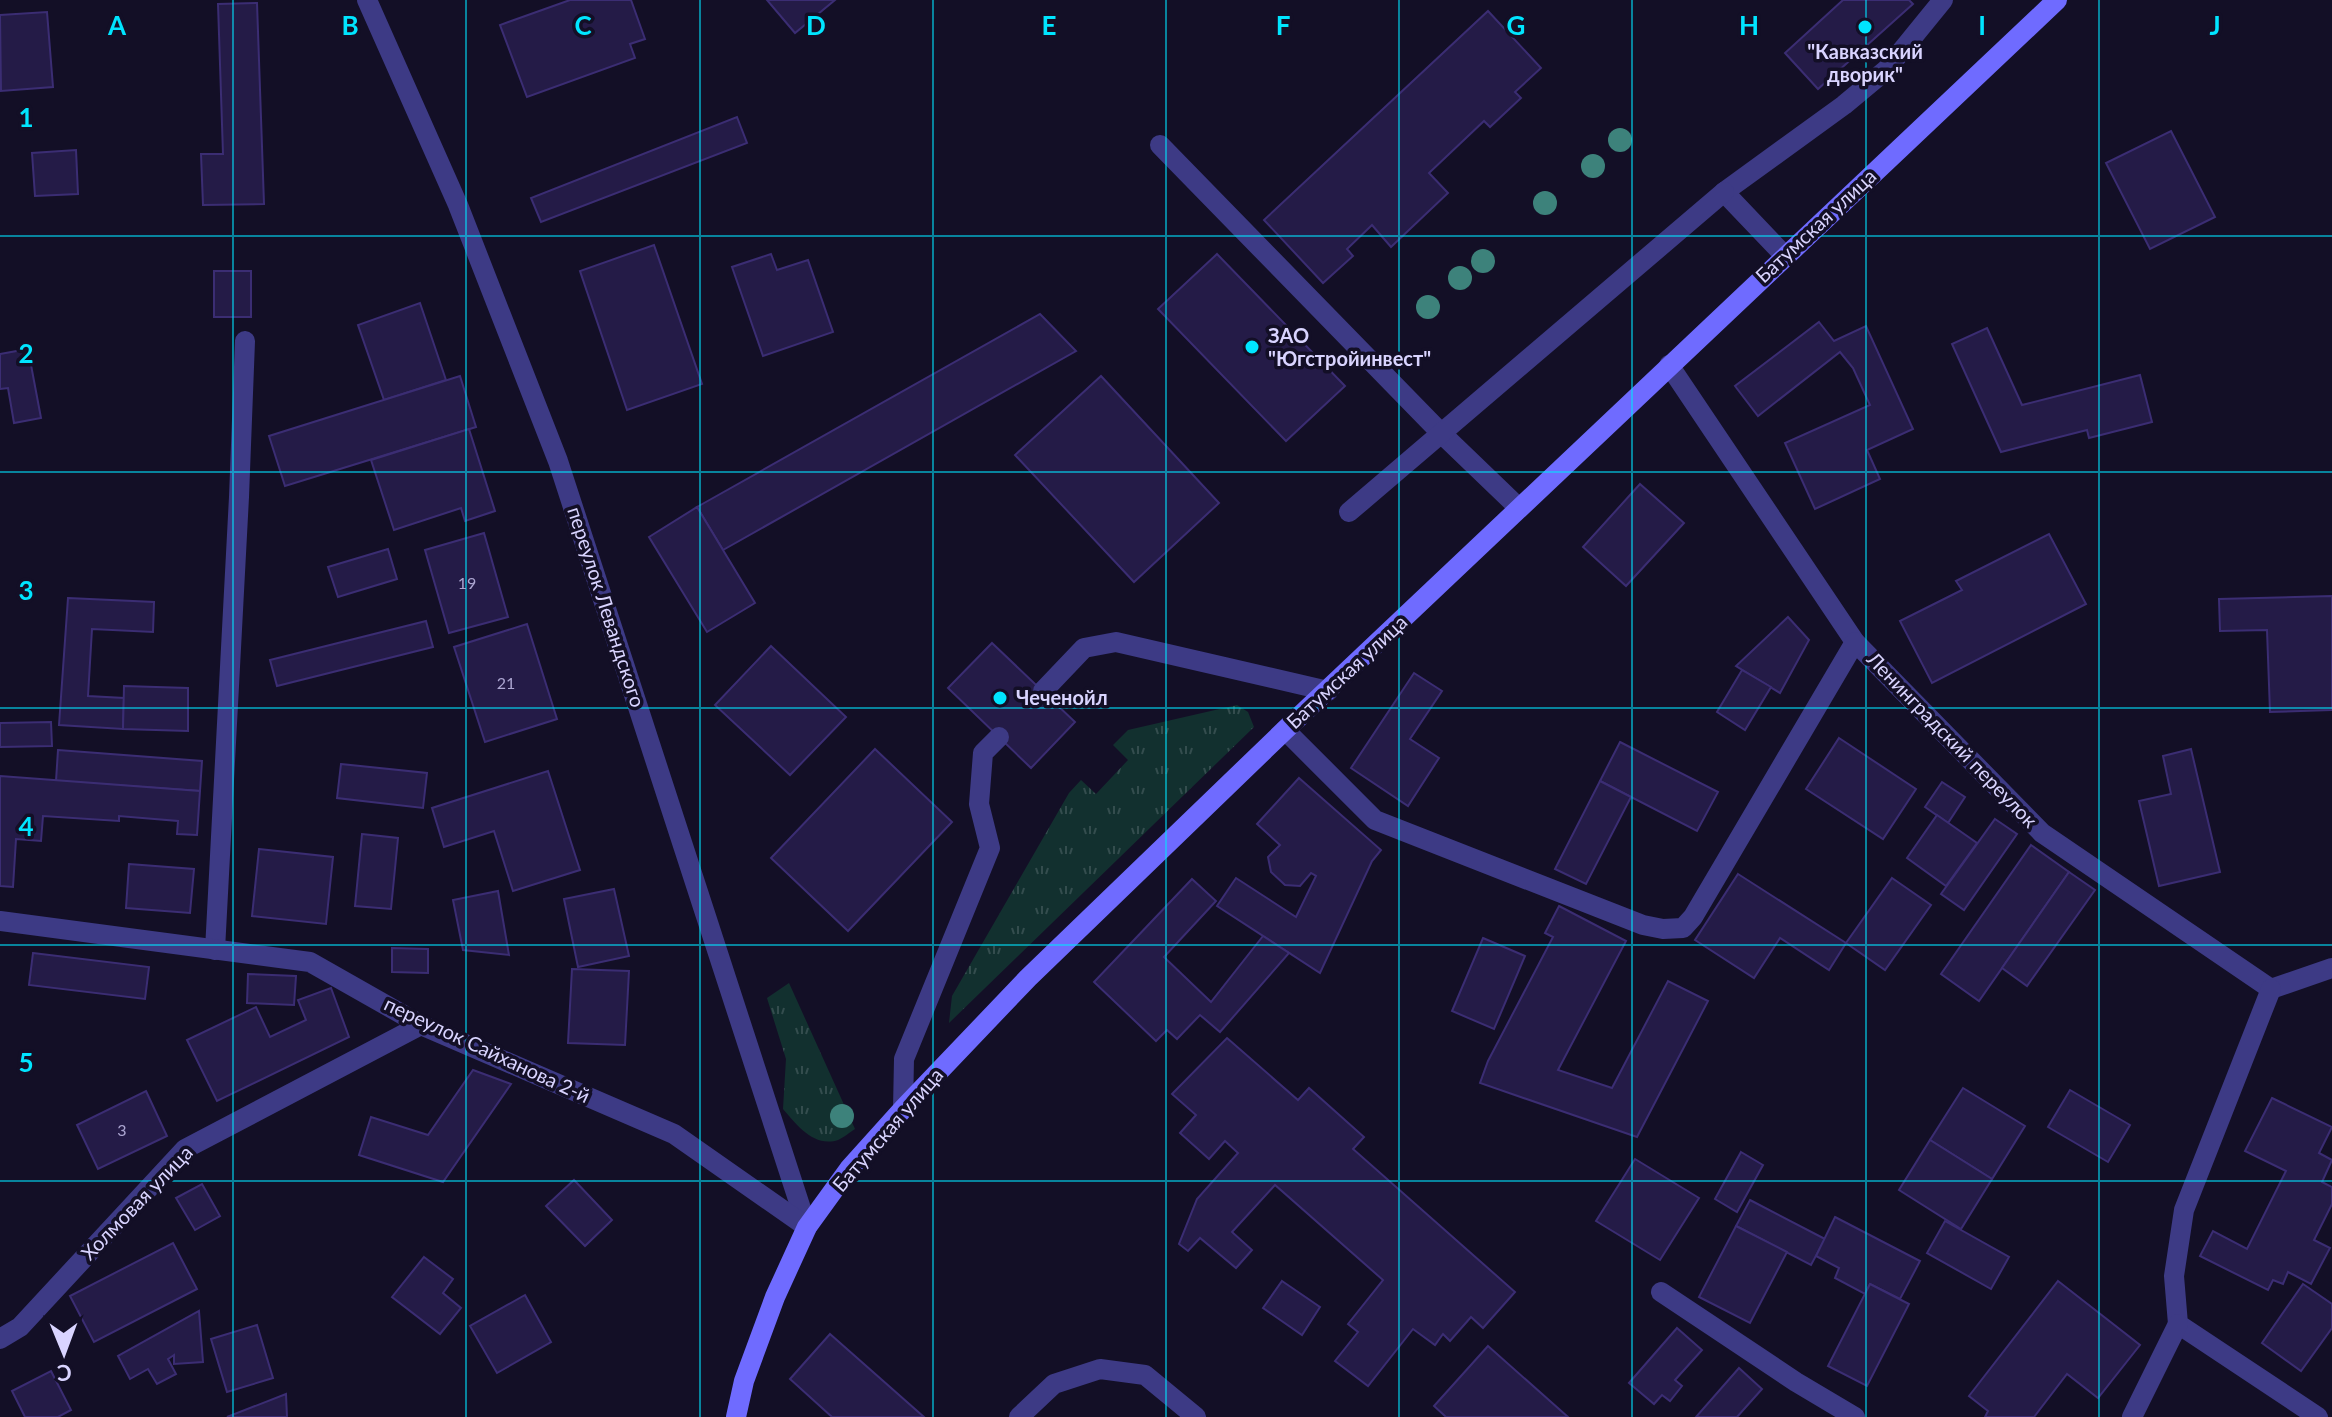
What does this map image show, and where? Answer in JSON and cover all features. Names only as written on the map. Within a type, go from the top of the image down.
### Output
[{"type":"main road","name":"Батумская улица","points":[[736,1417],[744,1381],[775,1297],[807,1227],[849,1169],[903,1109],[1028,978],[2048,3]]},
{"type":"street","name":"переулок Левандского","points":[[367,0],[458,205],[558,461],[807,1227]]},
{"type":"street","points":[[1349,512],[1724,192],[1844,105],[1886,70],[1943,0]]},
{"type":"street","points":[[1160,145],[1441,433],[1519,508]]},
{"type":"street","points":[[1724,192],[1785,256]]},
{"type":"street","points":[[215,950],[245,341]]},
{"type":"street","name":"Ленинградский переулок","points":[[1669,365],[1855,642],[2042,833],[2271,989]]},
{"type":"street","points":[[1043,691],[1084,648],[1116,642],[1328,691]]},
{"type":"street","points":[[1285,730],[1375,820],[1643,925],[1663,929],[1683,928],[1693,917],[1855,642]]},
{"type":"street","points":[[903,1109],[904,1059],[990,848],[979,804],[983,753],[999,737]]},
{"type":"street","name":"переулок Сайханова 2-й","points":[[0,921],[310,962],[421,1025],[674,1134],[807,1227]]},
{"type":"street","points":[[2132,1417],[2178,1324],[2174,1276],[2184,1210],[2271,989],[2332,968]]},
{"type":"street","name":"Холмовая улица","points":[[0,1339],[20,1327],[185,1149],[421,1025]]},
{"type":"street","points":[[1661,1292],[1796,1382],[1855,1417]]},
{"type":"street","points":[[2178,1324],[2318,1417]]},
{"type":"street","points":[[1019,1417],[1054,1384],[1100,1369],[1145,1375],[1196,1417]]},
{"type":"green space","points":[[1237,705],[1248,712],[1254,727],[949,1023],[952,996],[1069,793],[1081,780],[1096,794],[1128,760],[1113,745],[1128,730]]},
{"type":"green space","points":[[789,983],[855,1129],[838,1140],[829,1142],[813,1138],[783,1109],[786,1059],[767,998]]},
{"type":"building","points":[[570,0],[631,0],[645,39],[630,44],[635,58],[527,97],[500,25]]},
{"type":"building","points":[[767,0],[835,0],[795,33]]},
{"type":"building","points":[[1843,0],[1909,0],[1913,4],[1818,89],[1785,53]]},
{"type":"building","points":[[257,3],[264,204],[203,205],[201,154],[223,154],[218,4]]},
{"type":"building","points":[[1488,11],[1541,68],[1515,92],[1521,98],[1490,127],[1484,121],[1429,173],[1448,193],[1391,247],[1372,225],[1347,249],[1353,256],[1323,283],[1264,220]]},
{"type":"building","points":[[47,12],[53,87],[1,91],[0,15]]},
{"type":"building","points":[[737,117],[747,143],[541,222],[531,198]]},
{"type":"building","points":[[2171,131],[2215,217],[2150,249],[2106,163]]},
{"type":"building","points":[[76,150],[78,194],[35,196],[32,153]]},
{"type":"building","points":[[654,245],[702,384],[627,410],[580,271]]},
{"type":"building","points":[[771,254],[777,270],[808,260],[833,332],[763,356],[732,267]]},
{"type":"building","name":"ЗАО \"Югстройинвест\"","points":[[1217,254],[1345,386],[1286,441],[1158,309]]},
{"type":"building","points":[[214,271],[251,271],[251,317],[214,317]]},
{"type":"building","points":[[420,303],[446,380],[384,400],[358,325]]},
{"type":"building","points":[[1040,314],[1076,351],[723,550],[697,507]]},
{"type":"building","points":[[1819,322],[1834,341],[1866,326],[1913,429],[1867,450],[1880,479],[1815,509],[1785,443],[1870,405],[1853,368],[1840,352],[1758,416],[1735,386]]},
{"type":"building","points":[[1987,328],[2022,405],[2140,375],[2152,422],[2089,438],[2087,430],[2001,452],[1952,344]]},
{"type":"building","points":[[28,349],[41,418],[14,423],[8,388],[0,389],[0,354]]},
{"type":"building","points":[[460,376],[476,427],[285,486],[269,436]]},
{"type":"building","points":[[1101,376],[1219,503],[1134,582],[1015,455]]},
{"type":"building","points":[[469,429],[495,511],[465,521],[461,508],[394,530],[371,460]]},
{"type":"building","points":[[1640,484],[1684,523],[1626,586],[1583,547]]},
{"type":"building","points":[[697,507],[755,603],[707,632],[649,537]]},
{"type":"building","points":[[484,533],[508,617],[449,633],[425,550]]},
{"type":"building","points":[[2049,534],[2086,604],[1932,683],[1900,621],[1962,590],[1956,581]]},
{"type":"building","points":[[388,549],[397,579],[338,597],[328,567]]},
{"type":"building","points":[[2332,596],[2332,710],[2270,712],[2267,630],[2220,631],[2219,599]]},
{"type":"building","points":[[68,598],[154,602],[153,632],[92,629],[88,696],[124,698],[123,729],[59,725]]},
{"type":"building","points":[[1788,617],[1809,640],[1780,693],[1736,666]]},
{"type":"building","points":[[426,621],[433,647],[277,686],[270,660]]},
{"type":"building","points":[[527,624],[557,719],[485,742],[454,647]]},
{"type":"building","points":[[992,643],[1075,722],[1031,768],[948,688]]},
{"type":"building","points":[[771,646],[846,717],[790,775],[715,705]]},
{"type":"building","points":[[1742,670],[1771,687],[1745,730],[1717,712]]},
{"type":"building","points":[[1414,673],[1442,691],[1410,739],[1439,758],[1408,806],[1351,768]]},
{"type":"building","points":[[124,686],[188,688],[188,731],[123,729]]},
{"type":"building","points":[[51,722],[52,746],[0,747],[0,723]]},
{"type":"building","points":[[1839,738],[1916,789],[1883,839],[1806,789]]},
{"type":"building","points":[[1620,742],[1718,792],[1697,831],[1600,781]]},
{"type":"building","points":[[875,749],[952,822],[848,931],[771,858]]},
{"type":"building","points":[[2191,749],[2220,872],[2159,886],[2139,801],[2171,794],[2163,756]]},
{"type":"building","points":[[58,750],[202,761],[200,791],[56,781]]},
{"type":"building","points":[[341,764],[427,773],[423,808],[337,798]]},
{"type":"building","points":[[548,771],[580,870],[513,891],[494,831],[444,847],[432,808]]},
{"type":"building","points":[[0,776],[200,791],[197,835],[177,834],[178,821],[119,816],[119,821],[43,816],[41,841],[16,839],[13,887],[0,886]]},
{"type":"building","points":[[1299,778],[1381,850],[1372,861],[1320,973],[1217,906],[1236,878],[1296,917],[1316,876],[1311,873],[1300,886],[1285,885],[1271,872],[1268,857],[1280,845],[1257,824]]},
{"type":"building","points":[[1600,781],[1631,797],[1586,884],[1555,869]]},
{"type":"building","points":[[1942,782],[1965,797],[1948,823],[1925,807]]},
{"type":"building","points":[[1937,815],[1977,843],[1946,886],[1907,858]]},
{"type":"building","points":[[1995,819],[2017,834],[1964,910],[1941,894]]},
{"type":"building","points":[[362,834],[398,838],[391,909],[355,906]]},
{"type":"building","points":[[2031,845],[2069,872],[1979,1001],[1941,974]]},
{"type":"building","points":[[259,849],[333,857],[326,924],[252,916]]},
{"type":"building","points":[[129,864],[194,869],[190,913],[126,908]]},
{"type":"building","points":[[2069,872],[2095,890],[2027,986],[2002,968]]},
{"type":"building","points":[[1738,874],[1846,943],[1829,970],[1780,938],[1754,978],[1695,940]]},
{"type":"building","points":[[1892,878],[1931,905],[1885,970],[1846,943]]},
{"type":"building","points":[[1192,879],[1216,901],[1164,957],[1211,1002],[1263,936],[1289,953],[1220,1032],[1200,1015],[1177,1039],[1167,1030],[1156,1041],[1094,982]]},
{"type":"building","points":[[614,889],[629,956],[578,967],[564,899]]},
{"type":"building","points":[[498,891],[509,955],[463,950],[453,900]]},
{"type":"building","points":[[1559,906],[1626,941],[1558,1070],[1612,1088],[1668,981],[1708,1001],[1637,1137],[1480,1083],[1488,1061],[1553,937],[1545,933]]},
{"type":"building","points":[[1483,938],[1525,956],[1494,1029],[1452,1011]]},
{"type":"building","points":[[392,948],[428,949],[428,973],[392,972]]},
{"type":"building","points":[[33,953],[149,967],[145,999],[29,985]]},
{"type":"building","points":[[572,969],[629,971],[625,1045],[568,1043]]},
{"type":"building","points":[[248,974],[296,976],[294,1005],[247,1003]]},
{"type":"building","points":[[331,988],[349,1037],[217,1101],[187,1040],[256,1007],[270,1037],[306,1020],[298,1000]]},
{"type":"building","points":[[1227,1038],[1298,1100],[1309,1088],[1364,1137],[1353,1149],[1515,1292],[1483,1328],[1471,1317],[1450,1341],[1443,1334],[1435,1345],[1413,1329],[1368,1386],[1335,1361],[1358,1332],[1348,1324],[1383,1280],[1275,1185],[1232,1232],[1252,1250],[1236,1268],[1200,1238],[1188,1251],[1179,1244],[1197,1199],[1238,1153],[1225,1141],[1209,1159],[1180,1133],[1196,1115],[1172,1094]]},
{"type":"building","points":[[473,1070],[511,1084],[443,1182],[359,1155],[371,1117],[428,1135]]},
{"type":"building","points":[[1963,1088],[2025,1126],[1992,1179],[1930,1140]]},
{"type":"building","points":[[2070,1090],[2130,1125],[2108,1162],[2048,1127]]},
{"type":"building","points":[[146,1091],[167,1136],[98,1169],[77,1125]]},
{"type":"building","points":[[2272,1098],[2332,1127],[2319,1153],[2332,1160],[2322,1182],[2332,1187],[2332,1204],[2314,1240],[2330,1248],[2311,1284],[2288,1272],[2283,1284],[2273,1280],[2268,1290],[2200,1256],[2213,1231],[2247,1249],[2286,1171],[2245,1151]]},
{"type":"building","points":[[1930,1140],[1992,1179],[1961,1229],[1899,1190]]},
{"type":"building","points":[[1741,1152],[1763,1165],[1737,1212],[1715,1199]]},
{"type":"building","points":[[1635,1159],[1699,1198],[1660,1260],[1596,1221]]},
{"type":"building","points":[[574,1180],[612,1220],[585,1246],[546,1206]]},
{"type":"building","points":[[202,1184],[220,1216],[195,1230],[176,1198]]},
{"type":"building","points":[[1750,1200],[1825,1239],[1811,1265],[1736,1226]]},
{"type":"building","points":[[1835,1217],[1920,1261],[1900,1299],[1870,1284],[1865,1294],[1835,1278],[1839,1268],[1816,1256]]},
{"type":"building","points":[[1945,1221],[2009,1257],[1991,1289],[1927,1253]]},
{"type":"building","points":[[1736,1226],[1787,1252],[1750,1323],[1699,1297]]},
{"type":"building","points":[[173,1243],[197,1289],[94,1342],[70,1296]]},
{"type":"building","points":[[424,1257],[453,1279],[443,1293],[461,1308],[440,1334],[392,1297]]},
{"type":"building","points":[[1282,1281],[1320,1307],[1302,1335],[1263,1308]]},
{"type":"building","points":[[2058,1281],[2140,1345],[2098,1398],[2067,1374],[2034,1417],[1985,1417],[1988,1411],[1969,1396]]},
{"type":"building","points":[[1870,1284],[1909,1304],[1867,1386],[1828,1366]]},
{"type":"building","points":[[2303,1284],[2332,1304],[2332,1328],[2301,1371],[2262,1343]]},
{"type":"building","points":[[525,1295],[551,1342],[497,1373],[470,1326]]},
{"type":"building","points":[[199,1311],[203,1362],[174,1364],[174,1355],[168,1359],[176,1374],[157,1384],[148,1369],[130,1379],[118,1356]]},
{"type":"building","points":[[257,1325],[273,1378],[227,1392],[211,1339]]},
{"type":"building","points":[[1677,1328],[1702,1350],[1675,1380],[1682,1386],[1670,1401],[1662,1395],[1654,1404],[1629,1383]]},
{"type":"building","points":[[830,1334],[924,1417],[832,1417],[790,1379]]},
{"type":"building","points":[[1488,1346],[1568,1417],[1446,1417],[1434,1406]]},
{"type":"building","points":[[1739,1368],[1762,1389],[1737,1417],[1696,1417]]},
{"type":"building","points":[[51,1371],[71,1410],[58,1417],[25,1417],[12,1391]]},
{"type":"building","points":[[286,1394],[287,1417],[227,1417]]},
{"type":"place","name":"\"Кавказский дворик\"","points":[[1865,27]]},
{"type":"place","name":"ЗАО \"Югстройинвест\"","points":[[1252,347]]},
{"type":"place","name":"Чеченойл","points":[[1000,698]]}]
